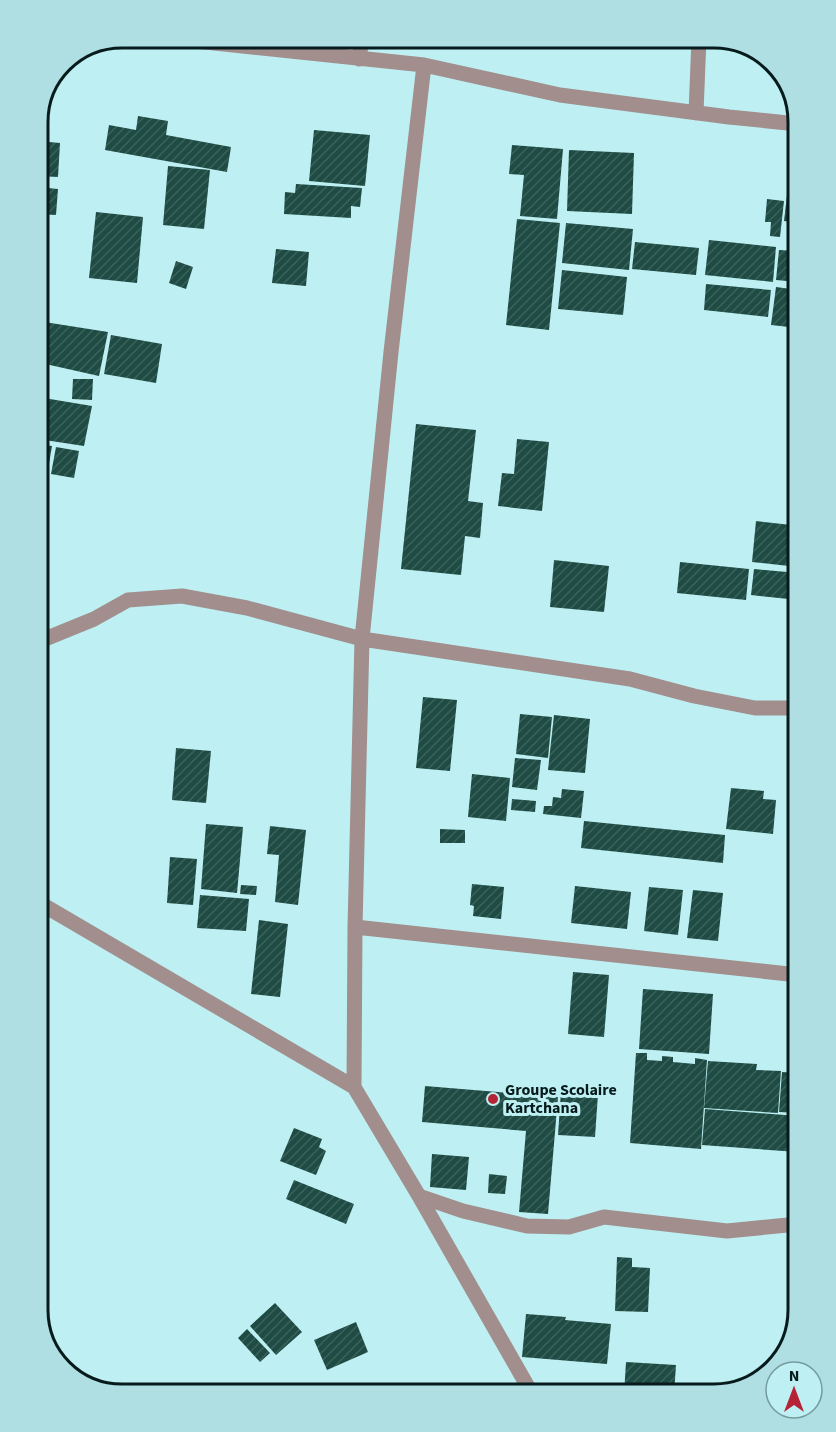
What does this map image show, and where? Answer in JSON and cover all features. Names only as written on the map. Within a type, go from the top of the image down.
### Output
[{"type":"street","points":[[258,48],[424,65],[560,95],[788,123]]},
{"type":"street","points":[[359,59],[361,48]]},
{"type":"street","points":[[696,113],[699,48]]},
{"type":"street","points":[[354,1087],[355,927],[362,639],[390,352],[424,65]]},
{"type":"street","points":[[48,638],[94,619],[128,600],[182,596],[247,608],[362,639],[630,679],[694,696],[755,708],[788,708]]},
{"type":"street","points":[[48,908],[354,1087],[419,1196],[525,1384]]},
{"type":"street","points":[[355,927],[788,974]]},
{"type":"street","points":[[419,1196],[463,1211],[527,1226],[569,1227],[603,1217],[727,1231],[788,1225]]},
{"type":"building","points":[[138,116],[168,121],[166,135],[231,147],[227,172],[105,150],[109,125],[136,130]]},
{"type":"building","points":[[314,130],[370,135],[365,186],[309,181]]},
{"type":"building","points":[[48,142],[60,143],[58,177],[48,176]]},
{"type":"building","points":[[512,145],[563,149],[557,219],[520,216],[524,175],[509,174]]},
{"type":"building","points":[[569,150],[634,153],[632,214],[567,211]]},
{"type":"building","points":[[168,166],[210,170],[204,229],[163,225]]},
{"type":"building","points":[[296,184],[362,188],[360,207],[351,206],[351,218],[284,214],[285,192],[295,193]]},
{"type":"building","points":[[788,186],[788,222],[784,221]]},
{"type":"building","points":[[48,188],[58,189],[56,215],[48,215]]},
{"type":"building","points":[[767,199],[784,201],[780,237],[770,236],[771,222],[765,222]]},
{"type":"building","points":[[96,212],[143,217],[137,283],[89,278]]},
{"type":"building","points":[[517,219],[560,223],[549,330],[506,325]]},
{"type":"building","points":[[566,223],[633,229],[629,270],[562,263]]},
{"type":"building","points":[[709,240],[776,247],[773,282],[705,275]]},
{"type":"building","points":[[635,242],[699,248],[696,275],[632,269]]},
{"type":"building","points":[[276,249],[309,252],[306,286],[272,283]]},
{"type":"building","points":[[779,250],[788,250],[788,281],[776,280]]},
{"type":"building","points":[[176,261],[193,267],[186,289],[169,283]]},
{"type":"building","points":[[562,270],[627,277],[623,315],[558,309]]},
{"type":"building","points":[[706,284],[771,290],[768,317],[704,310]]},
{"type":"building","points":[[776,287],[788,289],[788,327],[771,325]]},
{"type":"building","points":[[48,323],[108,332],[99,376],[48,365]]},
{"type":"building","points":[[111,335],[162,344],[156,383],[104,374]]},
{"type":"building","points":[[73,379],[93,379],[92,400],[72,399]]},
{"type":"building","points":[[48,399],[92,406],[84,446],[48,441]]},
{"type":"building","points":[[416,424],[476,430],[468,501],[483,503],[480,538],[465,536],[461,575],[401,569]]},
{"type":"building","points":[[517,439],[549,442],[542,511],[498,506],[502,473],[514,474]]},
{"type":"building","points":[[48,445],[52,446],[48,470]]},
{"type":"building","points":[[56,447],[79,451],[74,478],[51,474]]},
{"type":"building","points":[[756,521],[788,525],[788,566],[752,562]]},
{"type":"building","points":[[554,560],[609,566],[604,612],[550,607]]},
{"type":"building","points":[[680,562],[749,569],[746,600],[677,593]]},
{"type":"building","points":[[754,569],[788,572],[788,599],[751,595]]},
{"type":"building","points":[[423,697],[457,700],[450,771],[416,768]]},
{"type":"building","points":[[520,714],[552,717],[548,758],[516,754]]},
{"type":"building","points":[[554,715],[590,719],[585,773],[548,770]]},
{"type":"building","points":[[176,748],[211,751],[206,803],[172,800]]},
{"type":"building","points":[[515,758],[541,760],[537,790],[512,787]]},
{"type":"building","points":[[472,774],[510,778],[506,821],[468,817]]},
{"type":"building","points":[[731,788],[764,791],[763,799],[776,800],[773,834],[726,829]]},
{"type":"building","points":[[562,789],[584,791],[581,818],[543,814],[544,806],[552,806],[553,797],[561,798]]},
{"type":"building","points":[[512,799],[536,801],[535,812],[511,810]]},
{"type":"building","points":[[584,821],[725,835],[723,863],[581,848]]},
{"type":"building","points":[[206,824],[243,827],[237,893],[201,889]]},
{"type":"building","points":[[270,826],[306,830],[298,905],[275,902],[279,855],[267,854]]},
{"type":"building","points":[[440,829],[465,830],[465,843],[440,843]]},
{"type":"building","points":[[170,857],[197,859],[193,905],[167,903]]},
{"type":"building","points":[[472,884],[504,887],[501,919],[473,916],[474,906],[470,905]]},
{"type":"building","points":[[241,885],[257,886],[256,895],[240,894]]},
{"type":"building","points":[[575,886],[631,892],[627,929],[571,923]]},
{"type":"building","points":[[649,887],[683,890],[678,935],[644,931]]},
{"type":"building","points":[[693,890],[723,893],[718,941],[687,938]]},
{"type":"building","points":[[200,895],[249,899],[246,931],[197,928]]},
{"type":"building","points":[[259,920],[288,924],[280,997],[251,994]]},
{"type":"building","points":[[573,972],[609,975],[604,1037],[568,1034]]},
{"type":"building","points":[[643,989],[713,994],[709,1054],[639,1049]]},
{"type":"building","points":[[636,1053],[647,1053],[647,1060],[662,1061],[662,1056],[673,1057],[673,1062],[695,1064],[695,1058],[707,1060],[701,1149],[630,1143]]},
{"type":"building","points":[[708,1061],[757,1064],[756,1070],[781,1071],[778,1113],[704,1108]]},
{"type":"building","points":[[782,1072],[788,1072],[788,1112],[779,1112]]},
{"type":"building","points":[[425,1086],[558,1097],[548,1214],[519,1212],[526,1131],[422,1122]]},
{"type":"building","points":[[561,1091],[598,1094],[595,1137],[558,1135]]},
{"type":"building","points":[[705,1109],[788,1115],[788,1151],[702,1145]]},
{"type":"building","points":[[294,1128],[322,1139],[319,1147],[326,1151],[316,1175],[280,1161]]},
{"type":"building","points":[[432,1154],[469,1157],[466,1190],[430,1187]]},
{"type":"building","points":[[489,1174],[507,1176],[505,1194],[488,1193]]},
{"type":"building","points":[[294,1180],[354,1204],[346,1224],[286,1199]]},
{"type":"building","points":[[617,1257],[632,1258],[632,1267],[650,1268],[648,1312],[615,1311]]},
{"type":"building","points":[[275,1303],[302,1332],[276,1355],[250,1326]]},
{"type":"building","points":[[526,1314],[611,1324],[607,1364],[522,1357]]},
{"type":"building","points":[[356,1322],[368,1352],[327,1370],[314,1340]]},
{"type":"building","points":[[247,1329],[270,1353],[260,1362],[238,1338]]},
{"type":"building","points":[[626,1362],[676,1365],[675,1384],[625,1384]]},
{"type":"place","name":"Groupe Scolaire Kartchana","points":[[493,1099]]}]
